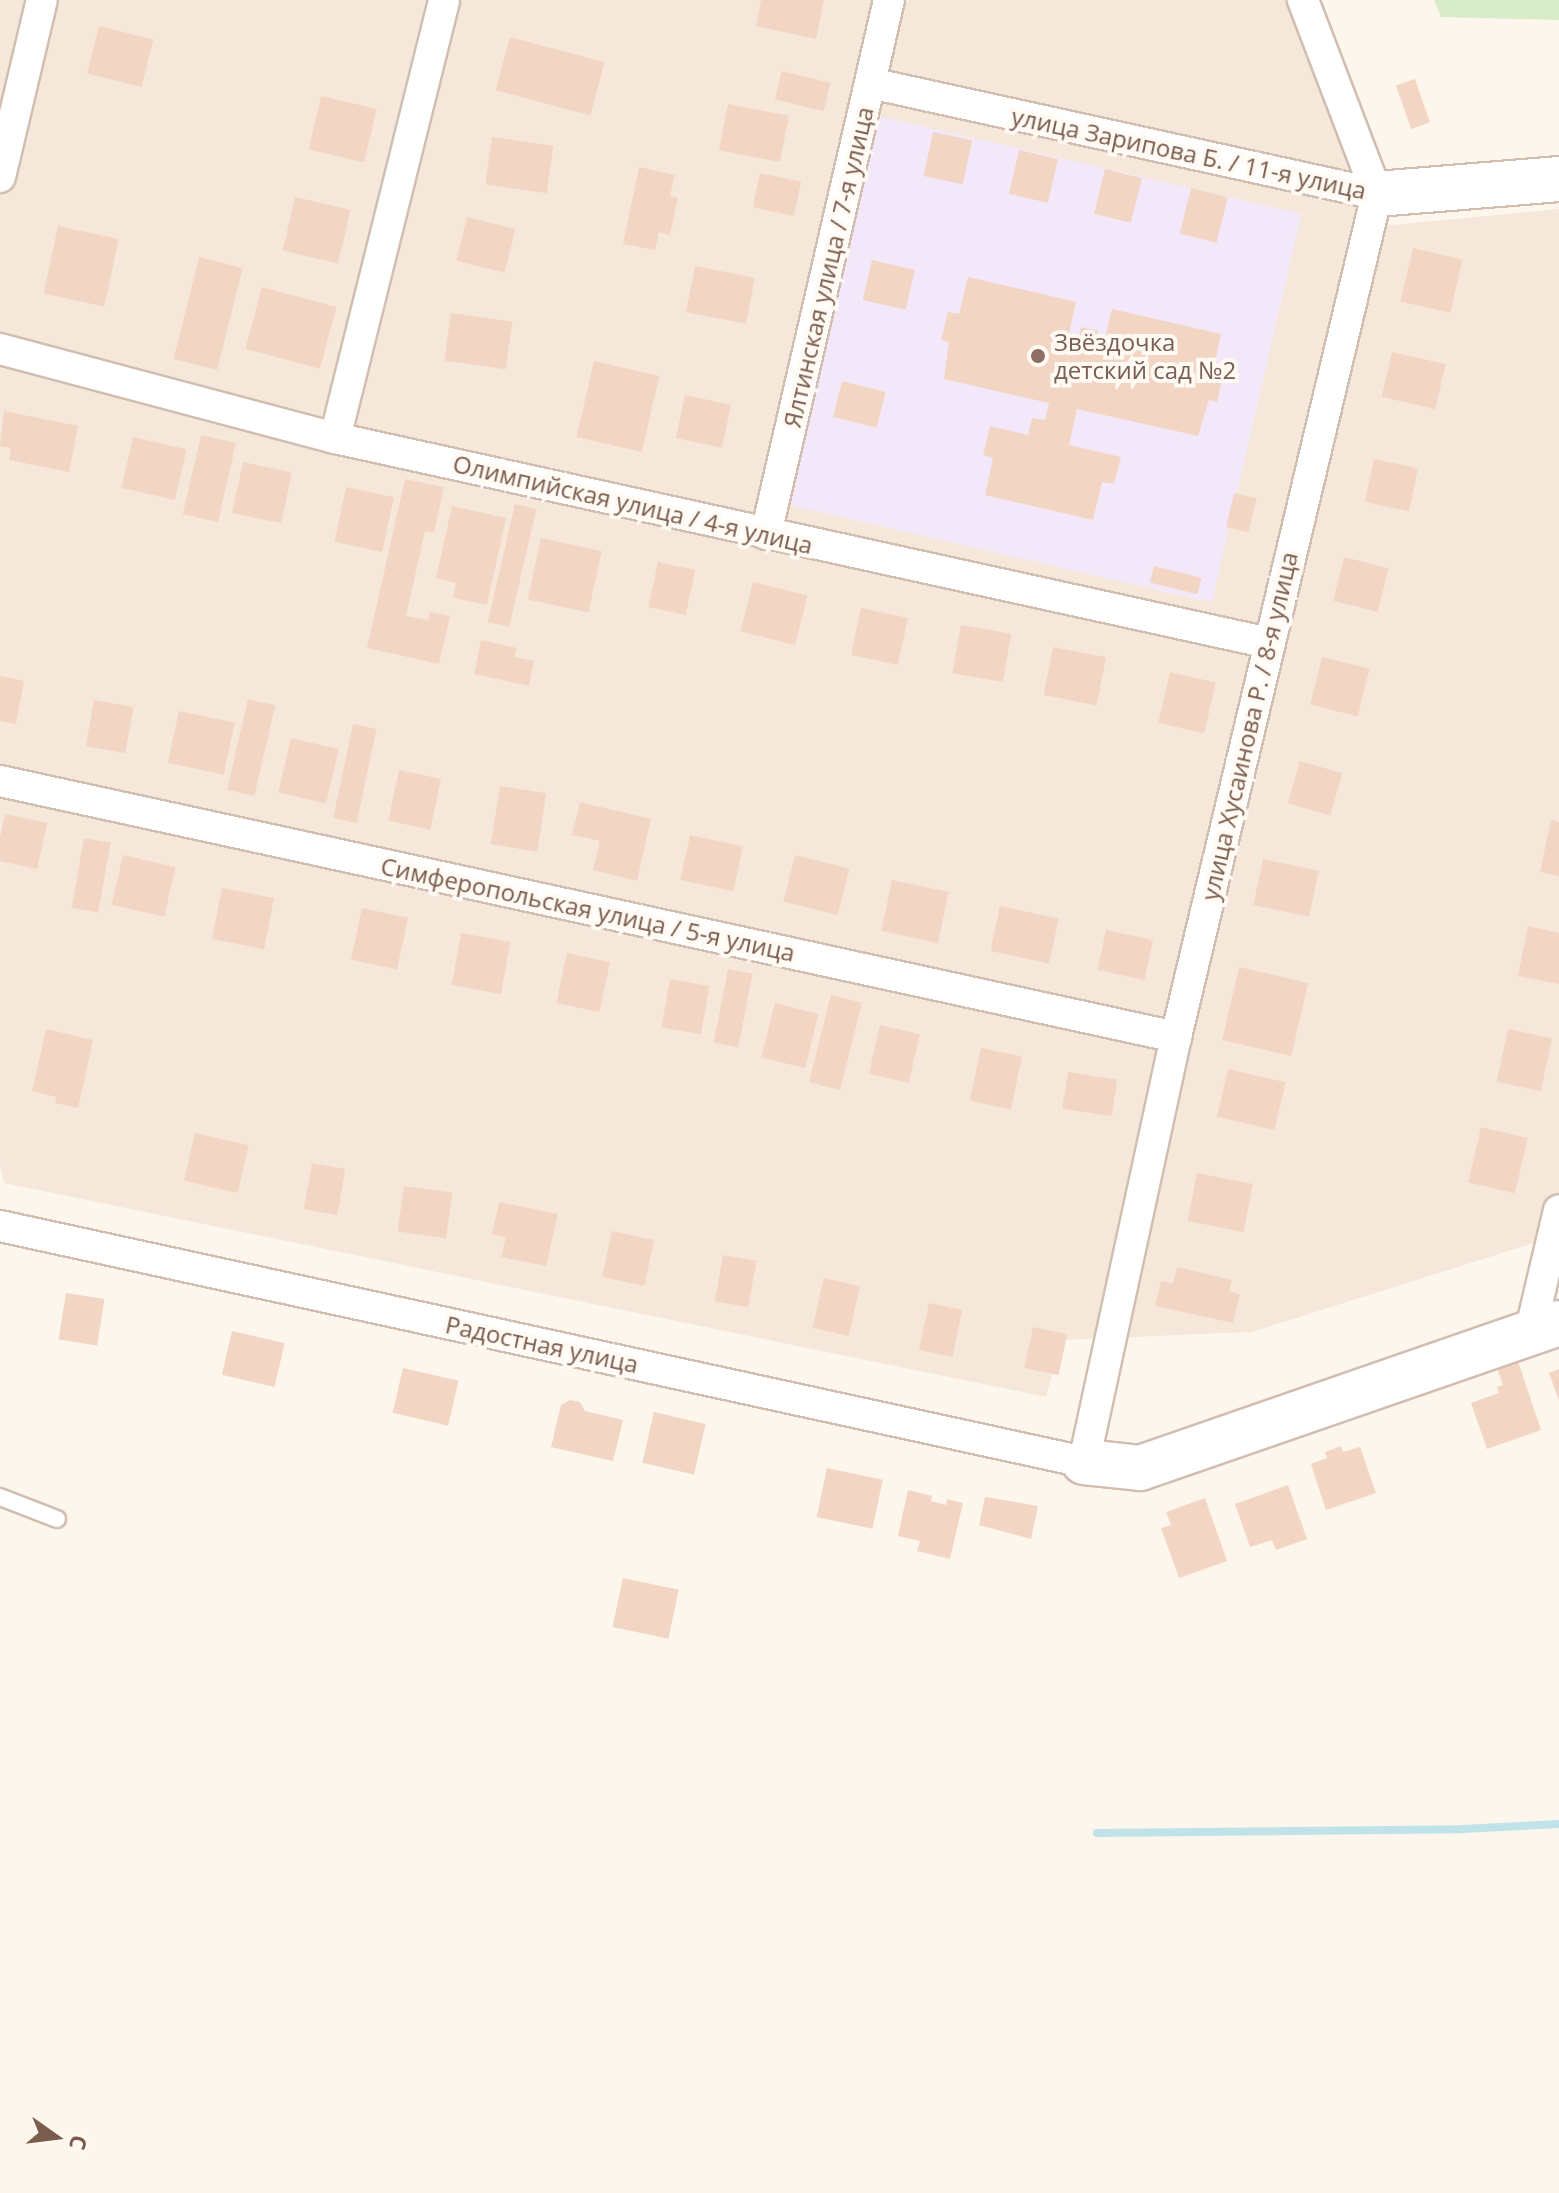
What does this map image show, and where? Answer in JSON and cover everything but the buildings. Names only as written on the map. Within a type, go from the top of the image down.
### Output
[{"type":"street","points":[[0,177],[42,0]]},
{"type":"street","points":[[335,438],[444,0]]},
{"type":"street","name":"Ялтинская улица / 7-я улица","points":[[766,534],[889,0]]},
{"type":"street","points":[[1303,0],[1377,194]]},
{"type":"street","name":"улица Зарипова Б. / 11-я улица","points":[[870,83],[1377,194],[1559,179]]},
{"type":"street","name":"улица Хусаинова Р. / 8-я улица","points":[[1084,1462],[1176,1037],[1377,194]]},
{"type":"street","name":"Олимпийская улица / 4-я улица","points":[[0,349],[335,438],[1269,643]]},
{"type":"street","name":"Симферопольская улица / 5-я улица","points":[[0,781],[1176,1037]]},
{"type":"street","points":[[1084,1462],[1140,1468],[1545,1328],[1559,1210]]},
{"type":"street","name":"Радостная улица","points":[[0,1226],[1084,1462]]},
{"type":"lane","points":[[0,1497],[57,1519]]},
{"type":"shaded area","points":[[0,0],[1312,0],[1381,226],[1559,209],[1559,1235],[1252,1332],[1061,1340],[1046,1397],[4,1183],[0,1164]]},
{"type":"shaded area","name":"Звёздочка детский сад №2","points":[[861,112],[1301,214],[1212,602],[771,501]]},
{"type":"green space","points":[[1434,0],[1559,0],[1559,20],[1441,17]]},
{"type":"waterway","points":[[1097,1833],[1462,1829],[1559,1824]]},
{"type":"place","name":"Звёздочка детский сад №2","points":[[1038,356]]}]
